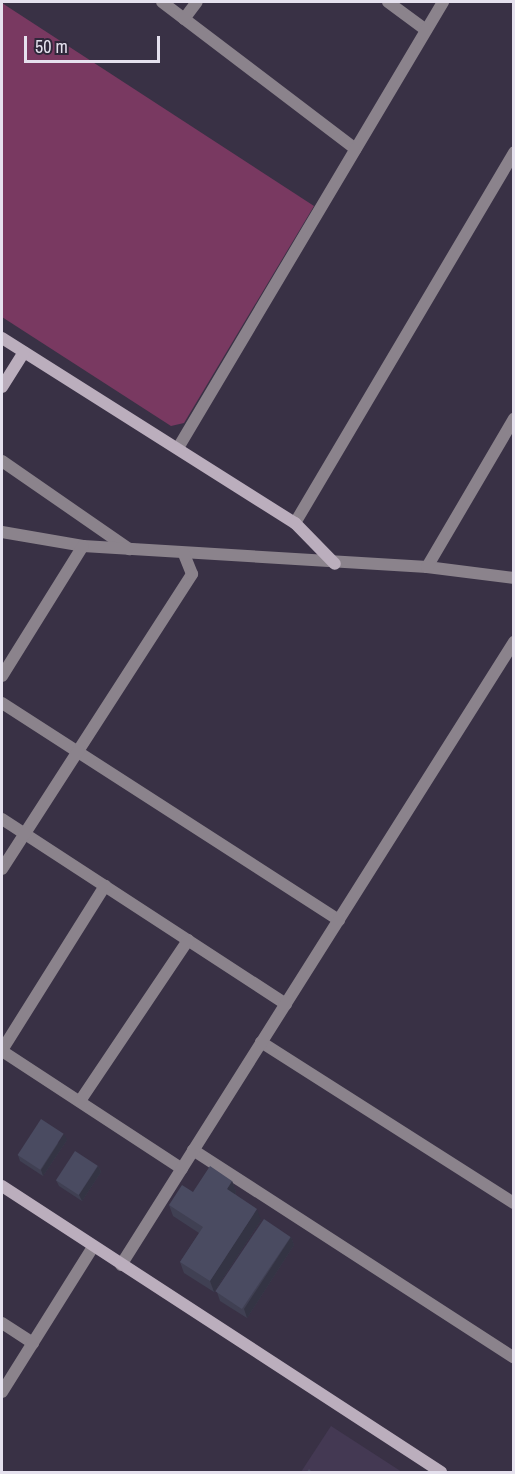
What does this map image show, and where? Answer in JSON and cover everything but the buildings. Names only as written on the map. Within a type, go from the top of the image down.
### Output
[{"type":"street","points":[[162,2],[356,149]]},
{"type":"street","points":[[184,19],[197,2]]},
{"type":"street","points":[[388,2],[426,30]]},
{"type":"street","points":[[178,448],[443,2]]},
{"type":"street","points":[[295,523],[513,152]]},
{"type":"street","points":[[2,338],[295,523],[335,564]]},
{"type":"street","points":[[2,387],[24,352]]},
{"type":"street","points":[[427,567],[513,418]]},
{"type":"street","points":[[2,462],[129,549]]},
{"type":"street","points":[[2,532],[83,546],[335,564],[427,567],[513,578]]},
{"type":"street","points":[[2,676],[83,546]]},
{"type":"street","points":[[2,869],[192,574],[184,554]]},
{"type":"street","points":[[121,1265],[513,642]]},
{"type":"street","points":[[2,703],[339,920]]},
{"type":"street","points":[[2,819],[286,1004]]},
{"type":"street","points":[[105,886],[2,1050],[182,1169]]},
{"type":"street","points":[[80,1101],[188,940]]},
{"type":"street","points":[[261,1042],[513,1203]]},
{"type":"street","points":[[193,1150],[513,1358]]},
{"type":"street","points":[[2,1186],[441,1473]]},
{"type":"street","points":[[2,1392],[93,1247]]},
{"type":"street","points":[[2,1323],[33,1343]]},
{"type":"shaded area","points":[[2,3],[314,206],[184,423],[171,426],[2,317]]},
{"type":"shaded area","points":[[331,1426],[402,1472],[301,1472]]}]
